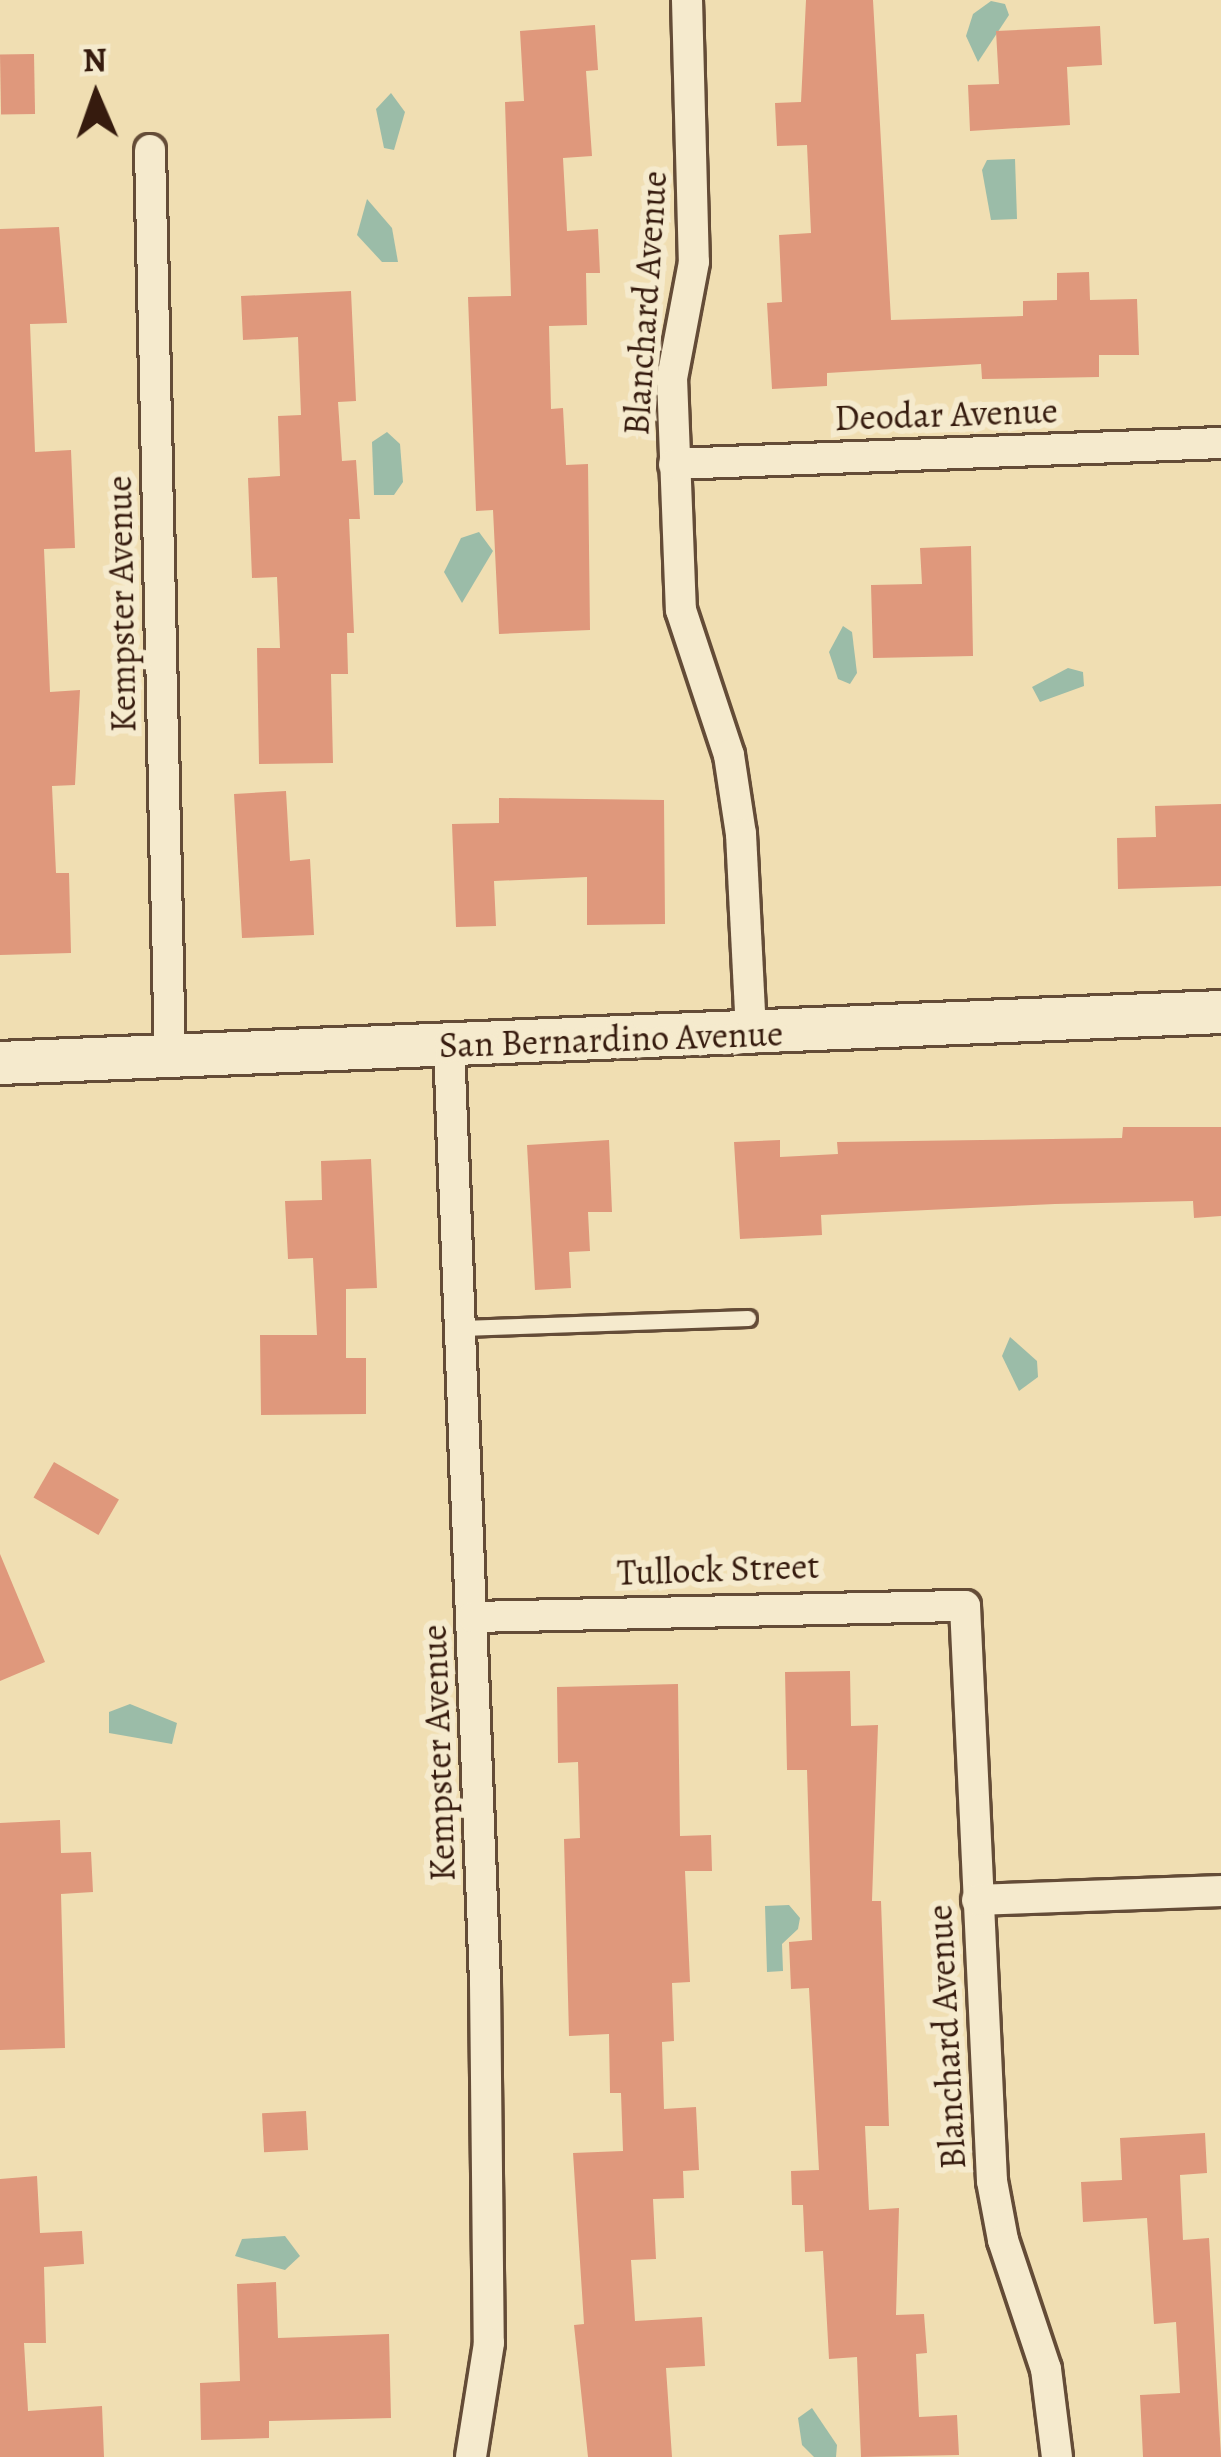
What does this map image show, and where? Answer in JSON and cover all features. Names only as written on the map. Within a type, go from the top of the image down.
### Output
[{"type":"main road","name":"San Bernardino Avenue","points":[[0,1063],[1221,1012]]},
{"type":"street","name":"Blanchard Avenue","points":[[687,0],[694,262],[672,378],[681,610],[728,755],[741,834],[751,1034]]},
{"type":"street","name":"Kempster Avenue","points":[[150,150],[170,1056]]},
{"type":"street","name":"Deodar Avenue","points":[[674,464],[1221,443]]},
{"type":"street","name":"Kempster Avenue","points":[[449,1045],[473,1617],[489,2343],[471,2457]]},
{"type":"street","name":"Blanchard Avenue","points":[[964,1606],[996,2211],[1046,2369],[1057,2457]]},
{"type":"street","name":"Tullock Street","points":[[473,1617],[964,1606]]},
{"type":"street","points":[[977,1900],[1221,1891]]},
{"type":"lane","points":[[462,1328],[748,1318]]},
{"type":"shaded area","points":[[991,1],[1005,4],[1009,15],[978,62],[966,36],[973,14]]},
{"type":"shaded area","points":[[391,93],[405,112],[394,150],[384,148],[376,109]]},
{"type":"shaded area","points":[[1015,159],[1017,219],[991,220],[982,170],[987,160]]},
{"type":"shaded area","points":[[367,199],[392,228],[398,262],[382,262],[357,235]]},
{"type":"shaded area","points":[[387,432],[400,444],[403,482],[394,495],[374,495],[372,442]]},
{"type":"shaded area","points":[[479,532],[493,551],[462,603],[444,572],[461,538]]},
{"type":"shaded area","points":[[843,626],[852,632],[857,673],[850,684],[838,679],[829,652]]},
{"type":"shaded area","points":[[1068,668],[1083,672],[1084,686],[1040,702],[1032,687]]},
{"type":"shaded area","points":[[1010,1337],[1037,1361],[1038,1377],[1019,1391],[1002,1356]]},
{"type":"shaded area","points":[[130,1704],[177,1723],[172,1744],[109,1733],[109,1712]]},
{"type":"shaded area","points":[[789,1905],[800,1918],[798,1929],[782,1944],[783,1971],[767,1972],[765,1906]]},
{"type":"shaded area","points":[[285,2236],[300,2256],[285,2270],[235,2256],[242,2239]]},
{"type":"shaded area","points":[[812,2408],[837,2445],[836,2457],[814,2457],[802,2445],[798,2418]]},
{"type":"building","points":[[806,0],[873,0],[891,320],[1023,316],[1023,301],[1057,300],[1057,273],[1089,272],[1090,300],[1137,299],[1139,355],[1099,355],[1099,377],[982,379],[981,364],[827,373],[827,386],[772,389],[767,303],[782,302],[779,235],[811,233],[807,145],[777,146],[775,103],[801,102]]},
{"type":"building","points":[[595,25],[598,70],[586,71],[592,156],[563,158],[567,231],[598,229],[600,273],[586,273],[587,325],[549,326],[551,409],[563,408],[566,465],[588,464],[590,630],[499,634],[493,510],[476,511],[468,297],[511,296],[505,102],[524,101],[520,31]]},
{"type":"building","points":[[1100,26],[1102,65],[1067,67],[1070,125],[970,131],[968,85],[999,84],[996,31]]},
{"type":"building","points":[[34,54],[35,114],[1,115],[0,55]]},
{"type":"building","points":[[59,227],[67,323],[30,324],[35,452],[71,450],[75,548],[44,549],[50,692],[80,690],[75,785],[52,786],[56,873],[69,873],[71,953],[0,955],[0,229]]},
{"type":"building","points":[[351,291],[356,401],[338,402],[342,461],[356,460],[360,519],[349,519],[354,633],[347,633],[348,674],[331,674],[333,763],[259,764],[257,648],[280,648],[277,577],[252,578],[248,478],[280,476],[278,416],[301,415],[298,337],[243,340],[241,296]]},
{"type":"building","points":[[971,546],[973,656],[873,658],[871,585],[922,584],[920,548]]},
{"type":"building","points":[[286,791],[290,861],[310,859],[314,935],[242,938],[234,794]]},
{"type":"building","points":[[499,798],[664,800],[665,924],[587,925],[587,877],[494,881],[496,926],[456,927],[452,824],[499,823]]},
{"type":"building","points":[[1221,804],[1221,886],[1118,889],[1117,838],[1156,837],[1155,806]]},
{"type":"building","points":[[1123,1127],[1221,1127],[1221,1216],[1194,1218],[1193,1201],[821,1215],[822,1235],[740,1239],[734,1142],[780,1140],[780,1157],[838,1154],[837,1142],[1122,1138]]},
{"type":"building","points":[[609,1140],[612,1212],[588,1212],[590,1251],[569,1252],[571,1288],[535,1290],[527,1145]]},
{"type":"building","points":[[371,1159],[377,1288],[346,1289],[346,1358],[366,1358],[366,1414],[261,1415],[260,1335],[317,1335],[313,1258],[288,1259],[285,1201],[322,1200],[321,1161]]},
{"type":"building","points":[[54,1462],[119,1500],[98,1535],[34,1498]]},
{"type":"building","points":[[0,1554],[45,1662],[0,1681]]},
{"type":"building","points":[[850,1671],[851,1726],[878,1725],[872,1901],[881,1901],[889,2126],[865,2126],[869,2210],[899,2208],[896,2315],[924,2314],[927,2353],[916,2354],[919,2417],[957,2415],[959,2455],[861,2457],[857,2357],[829,2359],[823,2251],[805,2252],[803,2205],[792,2205],[791,2171],[819,2170],[809,1988],[791,1989],[789,1942],[812,1940],[807,1770],[787,1770],[785,1672]]},
{"type":"building","points":[[678,1684],[680,1836],[711,1835],[712,1871],[685,1871],[690,1982],[672,1983],[674,2041],[662,2042],[664,2109],[696,2107],[699,2170],[683,2171],[684,2198],[653,2199],[656,2259],[631,2260],[635,2321],[702,2317],[705,2366],[666,2368],[672,2457],[588,2457],[574,2325],[584,2324],[573,2153],[623,2151],[621,2093],[610,2093],[609,2034],[569,2036],[564,1839],[580,1838],[578,1762],[558,1763],[557,1687]]},
{"type":"building","points":[[60,1820],[61,1853],[91,1852],[93,1892],[61,1894],[65,2048],[0,2050],[0,1823]]},
{"type":"building","points":[[306,2111],[308,2150],[264,2152],[262,2113]]},
{"type":"building","points":[[1205,2133],[1207,2173],[1180,2175],[1183,2240],[1209,2238],[1221,2457],[1143,2457],[1140,2395],[1180,2393],[1176,2322],[1154,2324],[1147,2218],[1083,2222],[1081,2182],[1122,2180],[1120,2138]]},
{"type":"building","points":[[37,2176],[40,2233],[82,2231],[84,2264],[44,2267],[46,2343],[24,2343],[28,2411],[102,2406],[104,2457],[0,2457],[0,2179]]},
{"type":"building","points":[[276,2282],[278,2338],[389,2334],[391,2418],[269,2421],[269,2438],[201,2440],[200,2383],[240,2381],[237,2284]]}]
